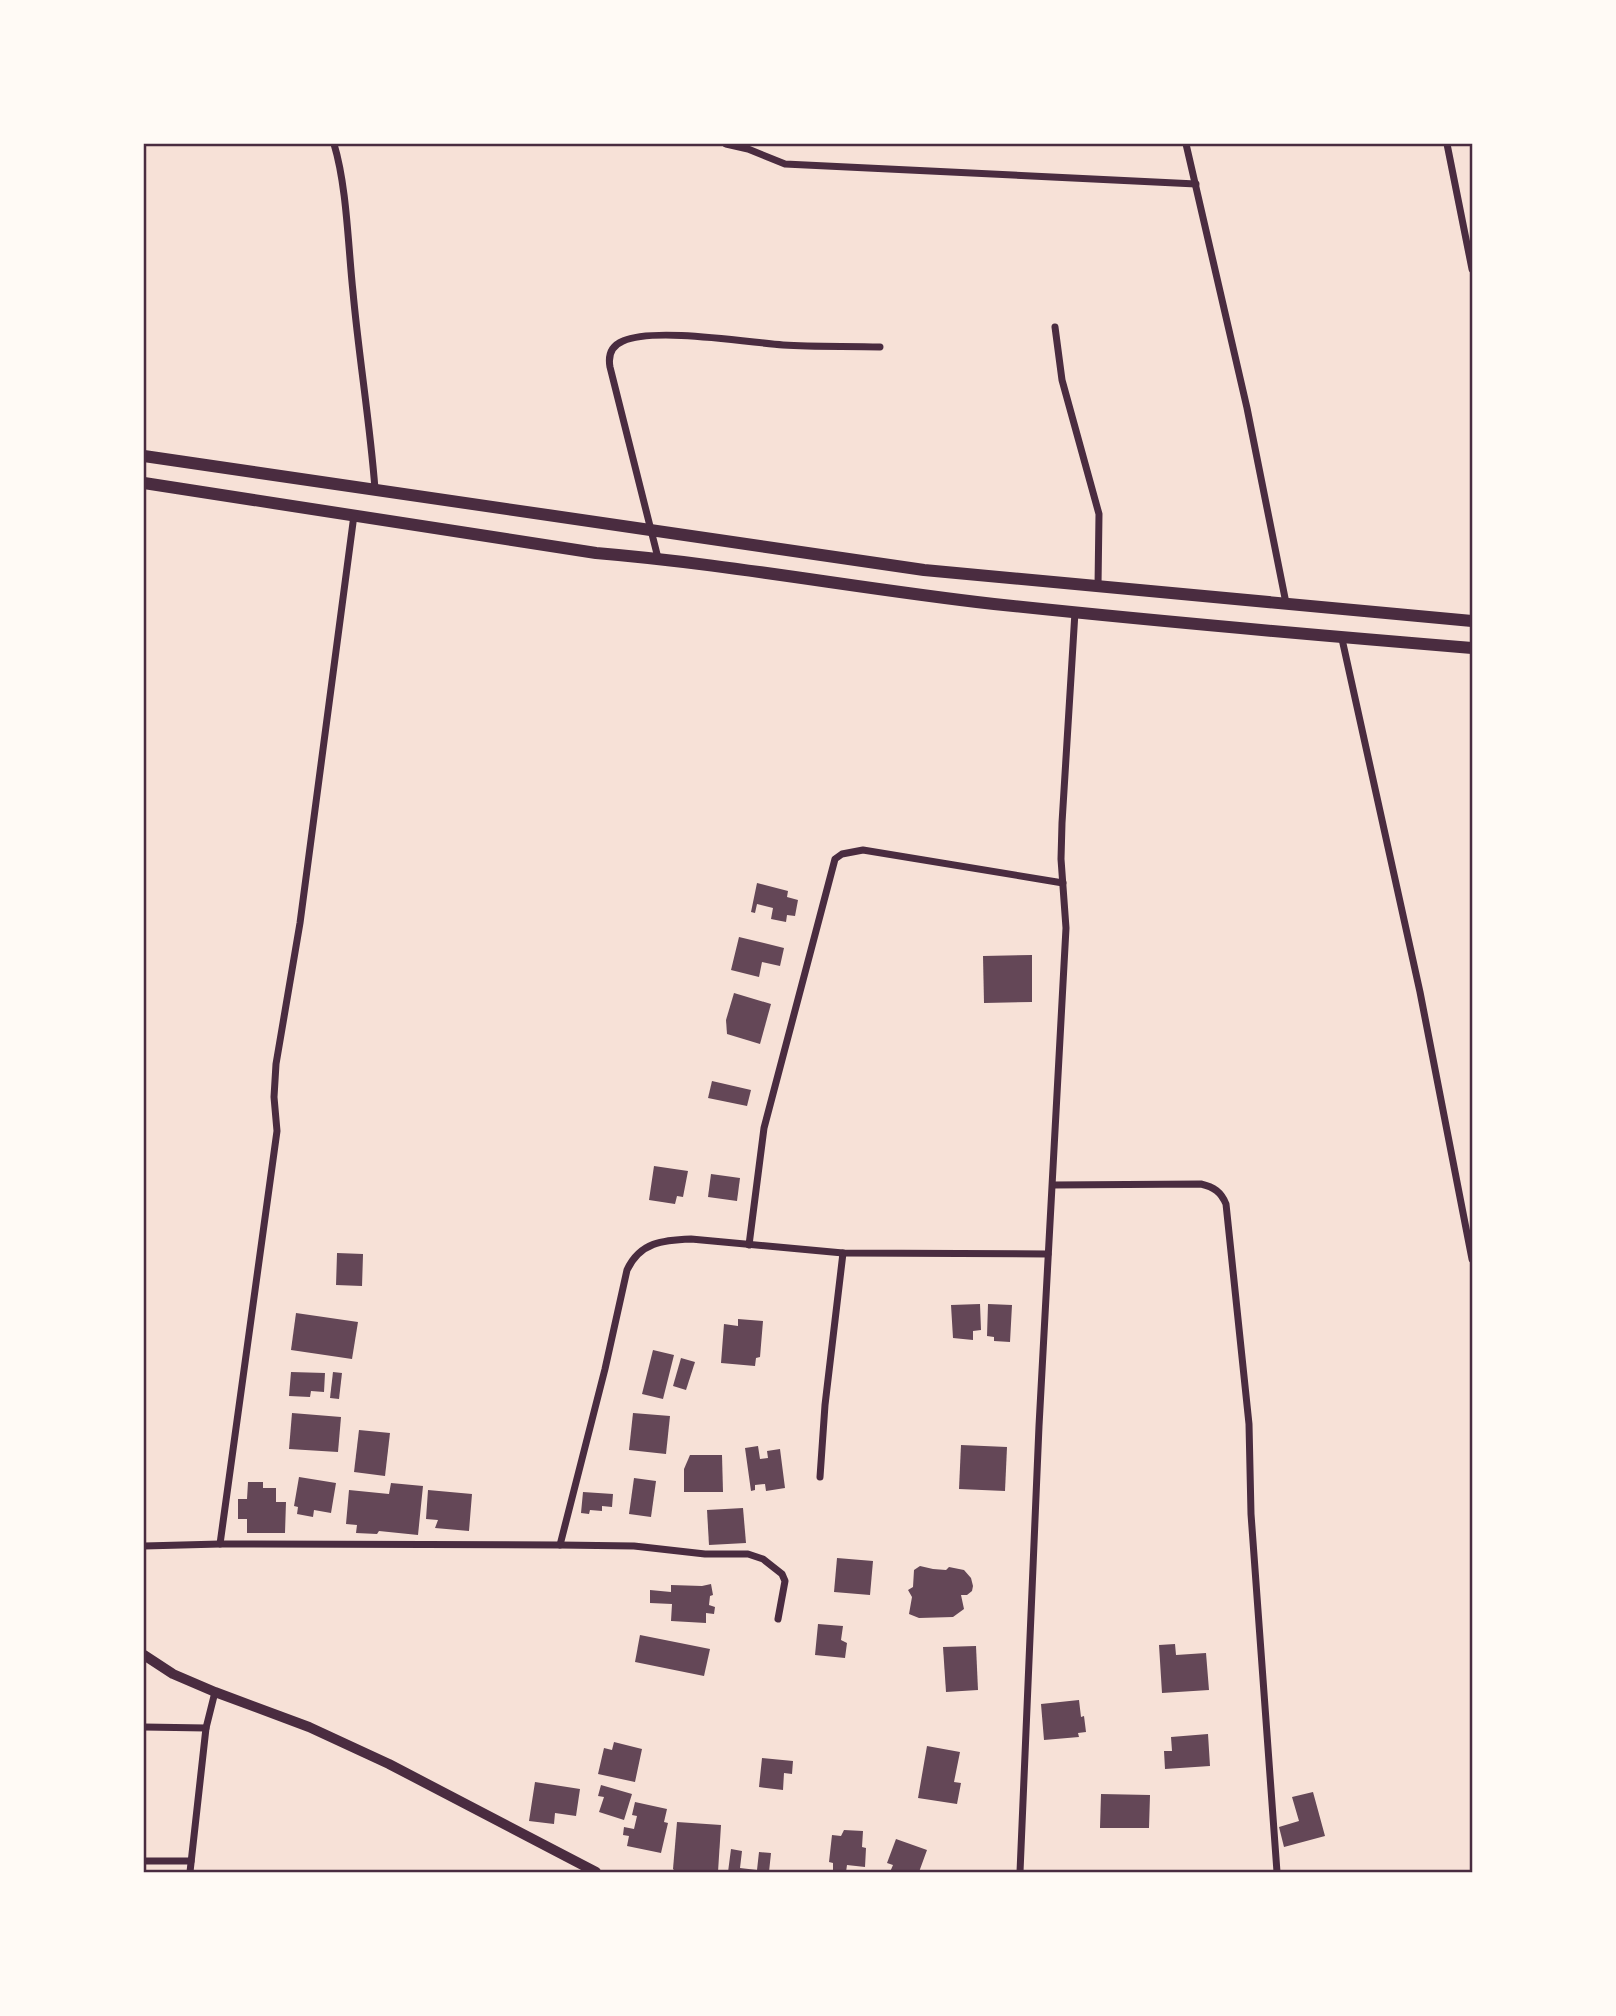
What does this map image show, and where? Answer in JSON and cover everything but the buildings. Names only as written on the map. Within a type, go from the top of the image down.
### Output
[{"type":"main road","points":[[144,456],[924,570],[1472,621]]},
{"type":"main road","points":[[144,483],[596,553],[658,558],[905,592],[1342,639],[1472,648]]},
{"type":"street","points":[[334,144],[338,156],[375,489]]},
{"type":"street","points":[[726,144],[747,146],[785,164],[1196,184]]},
{"type":"street","points":[[1186,144],[1245,395],[1286,603]]},
{"type":"street","points":[[1447,144],[1472,269]]},
{"type":"street","points":[[1055,327],[1062,380],[1099,514],[1098,586]]},
{"type":"street","points":[[658,558],[610,367],[609,359],[615,345],[623,340],[639,337],[682,337],[785,345],[880,347]]},
{"type":"street","points":[[220,1544],[278,1131],[274,1097],[276,1064],[300,922],[354,515]]},
{"type":"street","points":[[1020,1872],[1048,1254],[1066,928],[1062,823],[1074,611]]},
{"type":"street","points":[[1342,639],[1420,992],[1472,1259]]},
{"type":"street","points":[[749,1245],[764,1128],[835,859],[842,853],[863,850],[1063,883]]},
{"type":"street","points":[[1053,1185],[1201,1184],[1212,1187],[1222,1195],[1226,1205],[1249,1424],[1251,1514],[1277,1872]]},
{"type":"street","points":[[560,1545],[605,1369],[627,1269],[632,1259],[651,1244],[666,1240],[691,1239],[843,1253],[1048,1254]]},
{"type":"street","points":[[820,1477],[825,1405],[843,1253]]},
{"type":"street","points":[[144,1546],[560,1545],[634,1546],[696,1553],[748,1554],[764,1559],[777,1568],[785,1581],[778,1619]]},
{"type":"street","points":[[144,1655],[173,1674],[309,1727],[377,1759],[596,1872]]},
{"type":"street","points":[[190,1872],[206,1728],[215,1692]]},
{"type":"street","points":[[144,1727],[206,1728]]},
{"type":"street","points":[[144,1861],[191,1861]]}]
